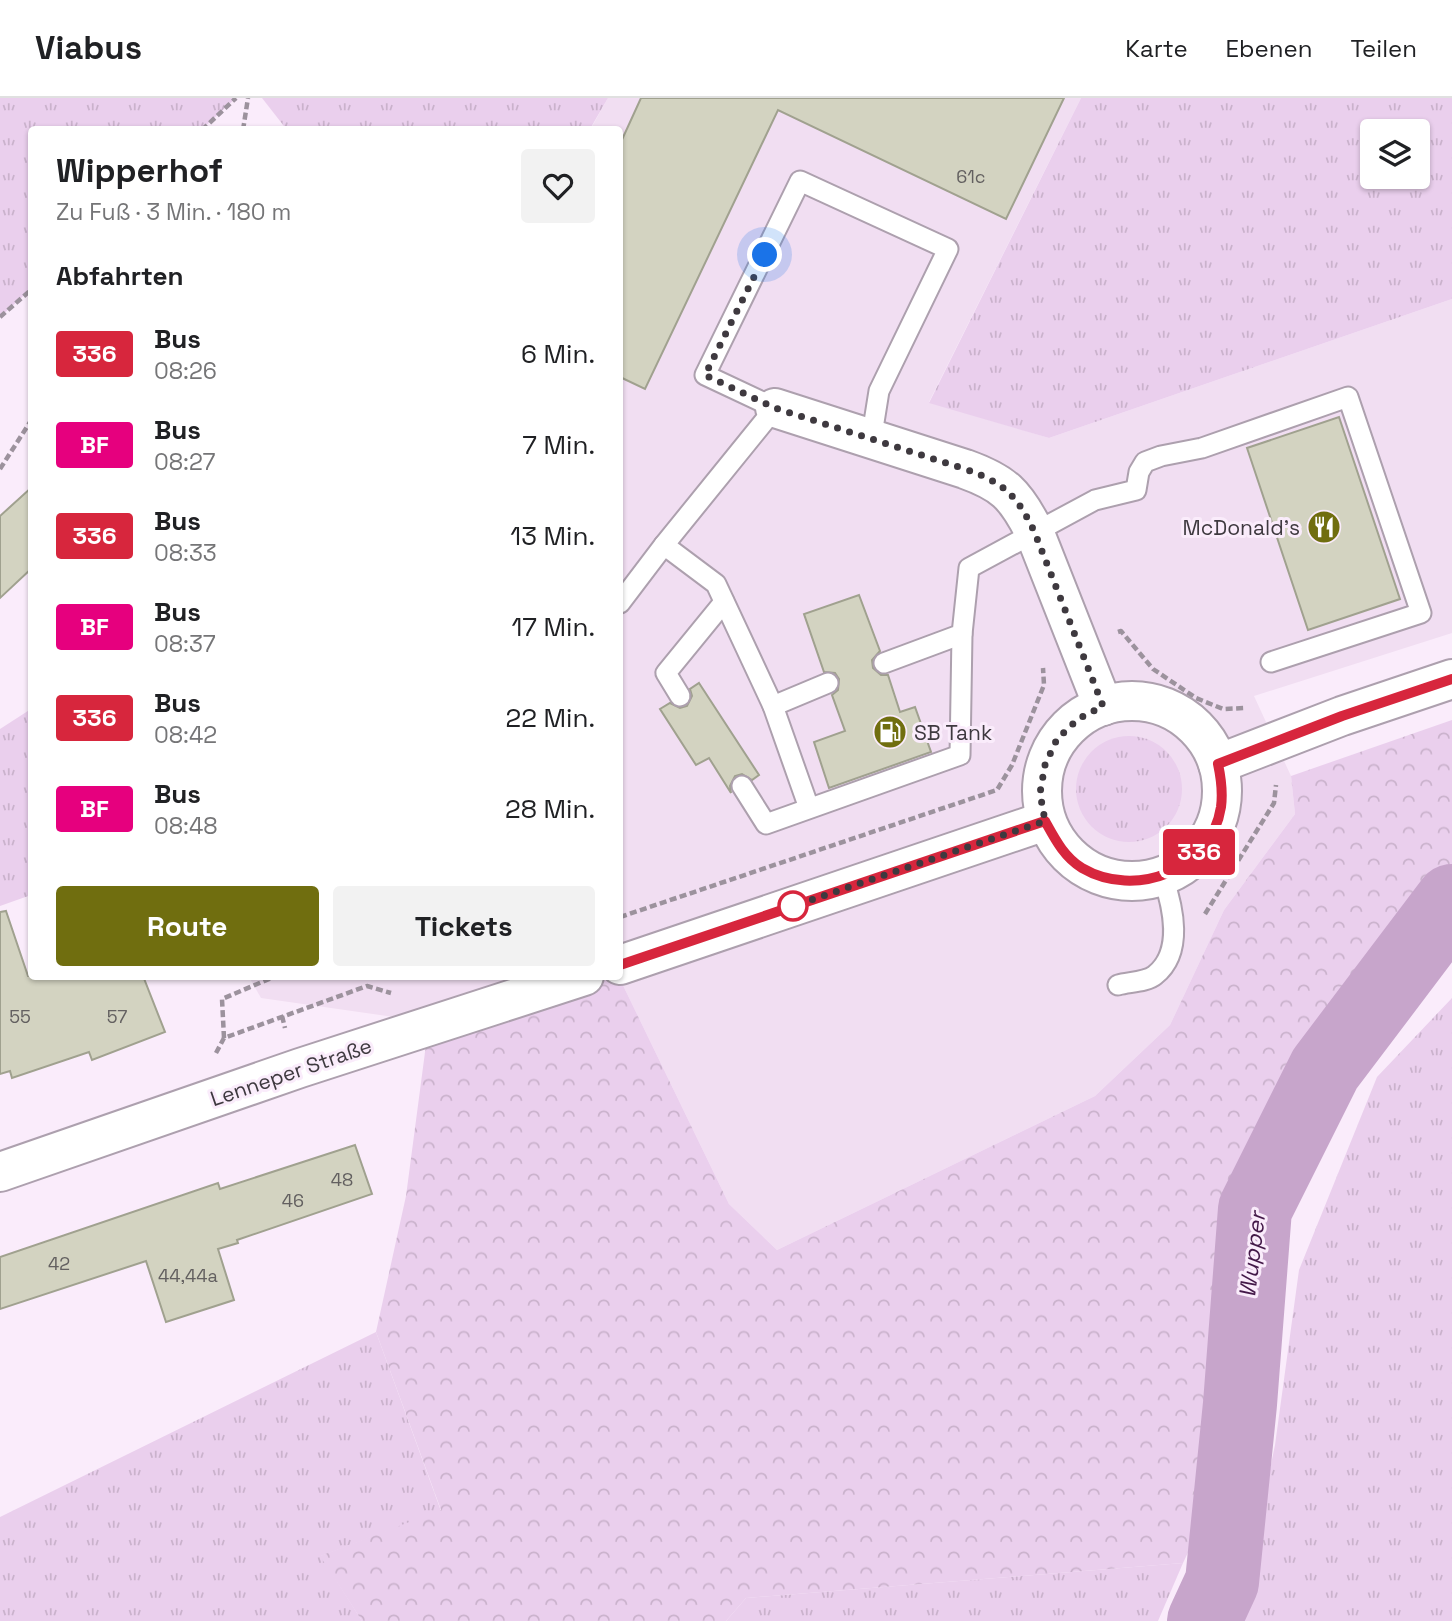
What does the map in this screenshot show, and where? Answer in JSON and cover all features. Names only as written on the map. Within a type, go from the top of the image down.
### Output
[{"type":"main road","points":[[775,408],[996,481],[1005,488],[1034,531],[1103,706]]},
{"type":"main road","points":[[1218,764],[1269,743],[1452,679]]},
{"type":"main road","points":[[1131,700],[1168,709],[1185,718],[1205,738],[1218,764],[1222,797],[1221,809],[1213,831],[1200,850],[1184,866],[1163,877],[1135,882],[1106,878],[1080,867],[1059,846],[1045,821],[1040,793],[1045,765],[1057,739],[1078,719],[1103,706],[1131,700]]},
{"type":"main road","points":[[623,964],[1045,821]]},
{"type":"main road","name":"Lenneper Straße","points":[[0,1172],[300,1068],[572,980]]},
{"type":"lane","points":[[623,599],[775,408],[705,375],[800,181],[948,249],[879,391],[871,441]]},
{"type":"lane","points":[[741,786],[766,824],[960,755],[962,634],[969,568],[1095,500],[1136,490],[1139,472],[1145,462],[1202,448],[1348,397],[1421,613],[1271,662]]},
{"type":"lane","points":[[664,545],[716,584],[773,706],[809,808]]},
{"type":"lane","points":[[680,696],[666,673],[724,602]]},
{"type":"lane","points":[[884,663],[962,634]]},
{"type":"lane","points":[[773,706],[828,683]]},
{"type":"lane","points":[[1118,985],[1154,977],[1166,963],[1175,936],[1171,901],[1163,877]]},
{"type":"path","points":[[206,126],[236,98]]},
{"type":"path","points":[[244,126],[248,98]]},
{"type":"path","points":[[0,317],[28,292]]},
{"type":"path","points":[[0,469],[28,425]]},
{"type":"path","points":[[1121,631],[1153,669],[1196,698],[1223,709],[1254,708],[1269,743],[1276,781],[1273,803],[1210,906]]},
{"type":"path","points":[[623,916],[997,790],[1012,765],[1044,685],[1043,664]]},
{"type":"path","points":[[215,1056],[224,1038],[222,999],[267,980]]},
{"type":"path","points":[[224,1038],[367,986],[390,994],[403,990]]},
{"type":"path","points":[[282,1016],[285,1028]]},
{"type":"shaded area","points":[[608,98],[1081,98],[929,402],[1049,438],[1452,299],[1452,633],[1254,696],[1291,776],[1295,814],[1224,910],[1170,1025],[1095,1096],[777,1250],[729,1204],[620,980],[623,980],[623,126],[592,126]]},
{"type":"shaded area","points":[[251,980],[571,980],[429,1022],[261,998]]},
{"type":"green space","points":[[0,98],[236,98],[205,126],[28,126],[28,292],[0,317]]},
{"type":"green space","points":[[262,98],[608,98],[592,126],[284,126]]},
{"type":"green space","points":[[1081,98],[1452,98],[1452,299],[1049,438],[929,403]]},
{"type":"green space","points":[[28,711],[28,896],[0,906],[0,729]]},
{"type":"green space","points":[[1452,720],[1452,870],[1448,871],[1306,1092],[1246,1244],[1240,1443],[1183,1563],[746,1598],[726,1621],[362,1621],[320,1556],[441,1510],[376,1332],[406,1196],[429,1022],[571,980],[620,980],[729,1204],[777,1250],[1095,1096],[1170,1025],[1224,910],[1295,814],[1291,776]]},
{"type":"green space","points":[[1129,736],[1149,740],[1166,752],[1178,769],[1182,789],[1178,809],[1166,826],[1149,838],[1129,842],[1109,838],[1092,826],[1080,809],[1076,789],[1080,769],[1092,752],[1109,740]]},
{"type":"green space","points":[[1452,998],[1452,1621],[1234,1621],[1244,1594],[1275,1445],[1299,1270],[1377,1077]]},
{"type":"green space","points":[[376,1332],[441,1511],[321,1556],[362,1621],[0,1621],[0,1517]]},
{"type":"green space","points":[[1183,1563],[1158,1621],[726,1621],[746,1598]]},
{"type":"building","points":[[641,98],[1064,98],[1006,219],[778,110],[645,389],[623,378],[623,137]]},
{"type":"building","points":[[1339,417],[1400,599],[1308,630],[1247,448]]},
{"type":"building","points":[[28,491],[28,572],[0,598],[0,516]]},
{"type":"building","points":[[859,595],[880,651],[872,660],[873,668],[881,675],[888,675],[900,712],[915,707],[931,752],[829,788],[814,742],[845,731],[832,695],[838,690],[839,679],[835,673],[824,672],[804,614]]},
{"type":"building","points":[[699,683],[759,775],[752,780],[742,774],[735,776],[730,786],[731,793],[709,758],[696,765],[660,709],[670,703],[680,708],[687,706],[692,696],[690,689]]},
{"type":"building","points":[[6,911],[28,980],[145,980],[165,1032],[92,1060],[89,1052],[12,1078],[10,1071],[0,1074],[0,912]]},
{"type":"building","points":[[355,1145],[372,1194],[218,1249],[234,1300],[166,1322],[146,1261],[0,1309],[0,1257],[218,1183],[220,1189]]},
{"type":"waterway","name":"Wupper","points":[[1204,1621],[1222,1582],[1240,1404],[1255,1209],[1325,1069],[1452,901]]},
{"type":"bus line","name":"336","points":[[623,964],[1045,821],[1059,846],[1080,867],[1106,878],[1135,882],[1163,877],[1184,866],[1200,850],[1213,831],[1221,809],[1222,786],[1218,764],[1342,716],[1452,679]]},
{"type":"place","name":"McDonald's","points":[[1324,527]]},
{"type":"place","name":"SB Tank","points":[[890,732]]},
{"type":"route","points":[[765,255],[705,375],[775,408],[965,469],[996,481],[1005,488],[1034,531],[1103,706],[1078,719],[1057,739],[1045,765],[1040,793],[1045,821],[790,907],[793,906]]}]
